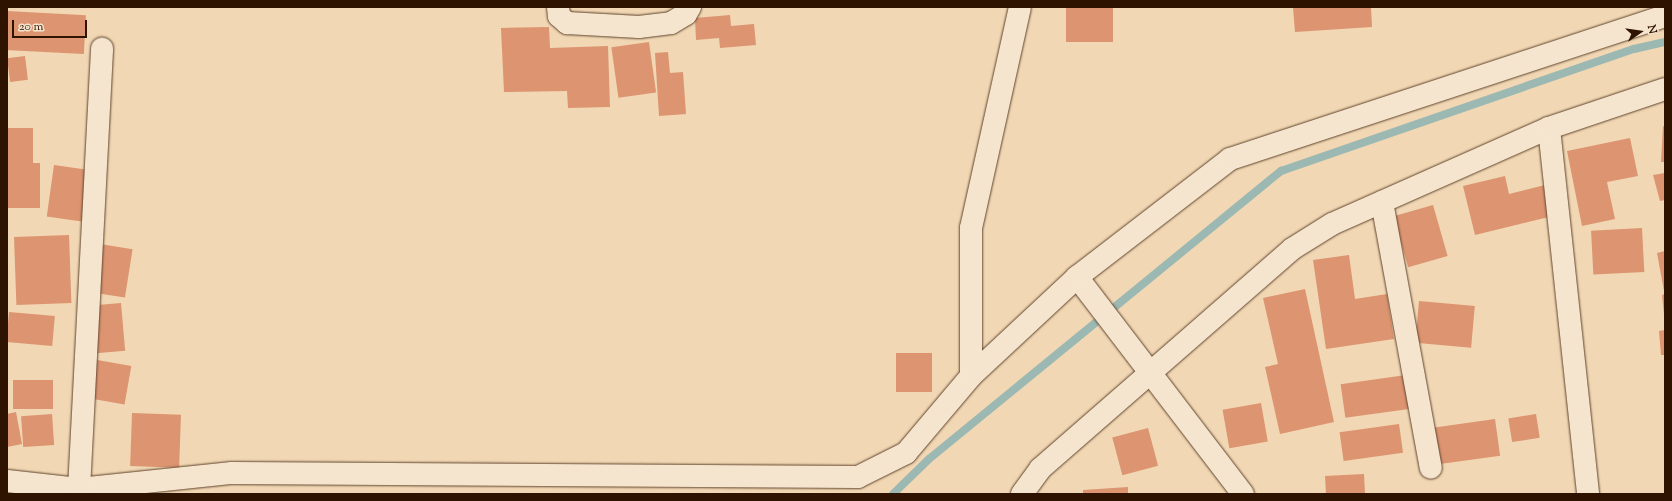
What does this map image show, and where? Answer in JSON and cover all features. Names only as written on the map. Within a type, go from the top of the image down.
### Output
[{"type":"street","points":[[558,7],[559,16],[567,23],[639,27],[671,24],[686,14],[690,7]]},
{"type":"street","points":[[971,376],[971,228],[1020,7]]},
{"type":"street","points":[[7,481],[79,489],[232,473],[822,486],[858,477],[906,453],[971,376],[1077,277],[1230,159],[1665,16]]},
{"type":"street","points":[[79,489],[102,49]]},
{"type":"street","points":[[1022,494],[1040,469],[1292,249],[1332,224],[1550,128],[1665,89]]},
{"type":"street","points":[[1550,128],[1588,494]]},
{"type":"street","points":[[1382,202],[1432,468]]},
{"type":"street","points":[[1077,277],[1243,494]]},
{"type":"building","points":[[1066,7],[1113,7],[1113,42],[1066,42]]},
{"type":"building","points":[[1293,7],[1371,7],[1372,27],[1295,32]]},
{"type":"building","points":[[7,11],[86,15],[84,54],[7,50]]},
{"type":"building","points":[[730,15],[731,26],[754,24],[756,45],[720,48],[719,38],[696,40],[695,18]]},
{"type":"building","points":[[549,27],[550,48],[608,46],[610,107],[568,108],[567,91],[504,92],[501,28]]},
{"type":"building","points":[[649,42],[656,93],[618,98],[611,47]]},
{"type":"building","points":[[668,52],[670,73],[683,72],[686,114],[659,116],[655,53]]},
{"type":"building","points":[[25,56],[28,80],[10,82],[7,58]]},
{"type":"building","points":[[1663,126],[1665,127],[1665,162],[1661,162]]},
{"type":"building","points":[[7,128],[33,128],[33,163],[40,163],[40,208],[7,208]]},
{"type":"building","points":[[1630,138],[1638,176],[1607,182],[1615,219],[1582,226],[1567,151]]},
{"type":"building","points":[[54,165],[91,170],[83,222],[47,216]]},
{"type":"building","points":[[1665,173],[1665,200],[1660,201],[1653,175]]},
{"type":"building","points":[[1505,176],[1509,194],[1549,184],[1557,215],[1475,235],[1463,186]]},
{"type":"building","points":[[1433,205],[1448,256],[1408,267],[1394,216]]},
{"type":"building","points":[[1642,228],[1644,272],[1593,275],[1591,231]]},
{"type":"building","points":[[69,235],[71,303],[16,305],[14,237]]},
{"type":"building","points":[[100,244],[133,249],[125,298],[92,292]]},
{"type":"building","points":[[1665,251],[1665,291],[1664,291],[1657,253]]},
{"type":"building","points":[[1349,255],[1355,299],[1387,294],[1394,339],[1326,349],[1313,260]]},
{"type":"building","points":[[1305,289],[1334,422],[1280,434],[1265,367],[1278,364],[1263,298]]},
{"type":"building","points":[[1665,294],[1665,314],[1664,314],[1662,295]]},
{"type":"building","points":[[1419,301],[1475,306],[1471,348],[1415,343]]},
{"type":"building","points":[[121,303],[125,351],[90,354],[86,306]]},
{"type":"building","points":[[9,312],[55,316],[52,346],[7,342]]},
{"type":"building","points":[[1665,330],[1665,355],[1661,355],[1659,331]]},
{"type":"building","points":[[896,353],[932,353],[932,392],[896,392]]},
{"type":"building","points":[[86,358],[131,366],[125,404],[79,396]]},
{"type":"building","points":[[1406,375],[1411,409],[1345,418],[1341,384]]},
{"type":"building","points":[[13,380],[53,380],[53,409],[13,409]]},
{"type":"building","points":[[1261,403],[1268,441],[1229,448],[1223,410]]},
{"type":"building","points":[[16,412],[22,444],[7,447],[7,414]]},
{"type":"building","points":[[132,413],[181,415],[179,468],[130,466]]},
{"type":"building","points":[[52,414],[54,445],[23,447],[21,416]]},
{"type":"building","points":[[1536,414],[1540,438],[1512,442],[1508,418]]},
{"type":"building","points":[[1495,419],[1500,456],[1433,465],[1428,428]]},
{"type":"building","points":[[1399,424],[1403,453],[1344,461],[1340,432]]},
{"type":"building","points":[[1148,428],[1158,466],[1122,475],[1112,438]]},
{"type":"building","points":[[1364,474],[1365,494],[1326,494],[1325,476]]},
{"type":"building","points":[[1128,487],[1128,494],[1083,494],[1083,490]]},
{"type":"waterway","points":[[893,494],[929,459],[1281,171],[1634,49],[1665,42]]}]
